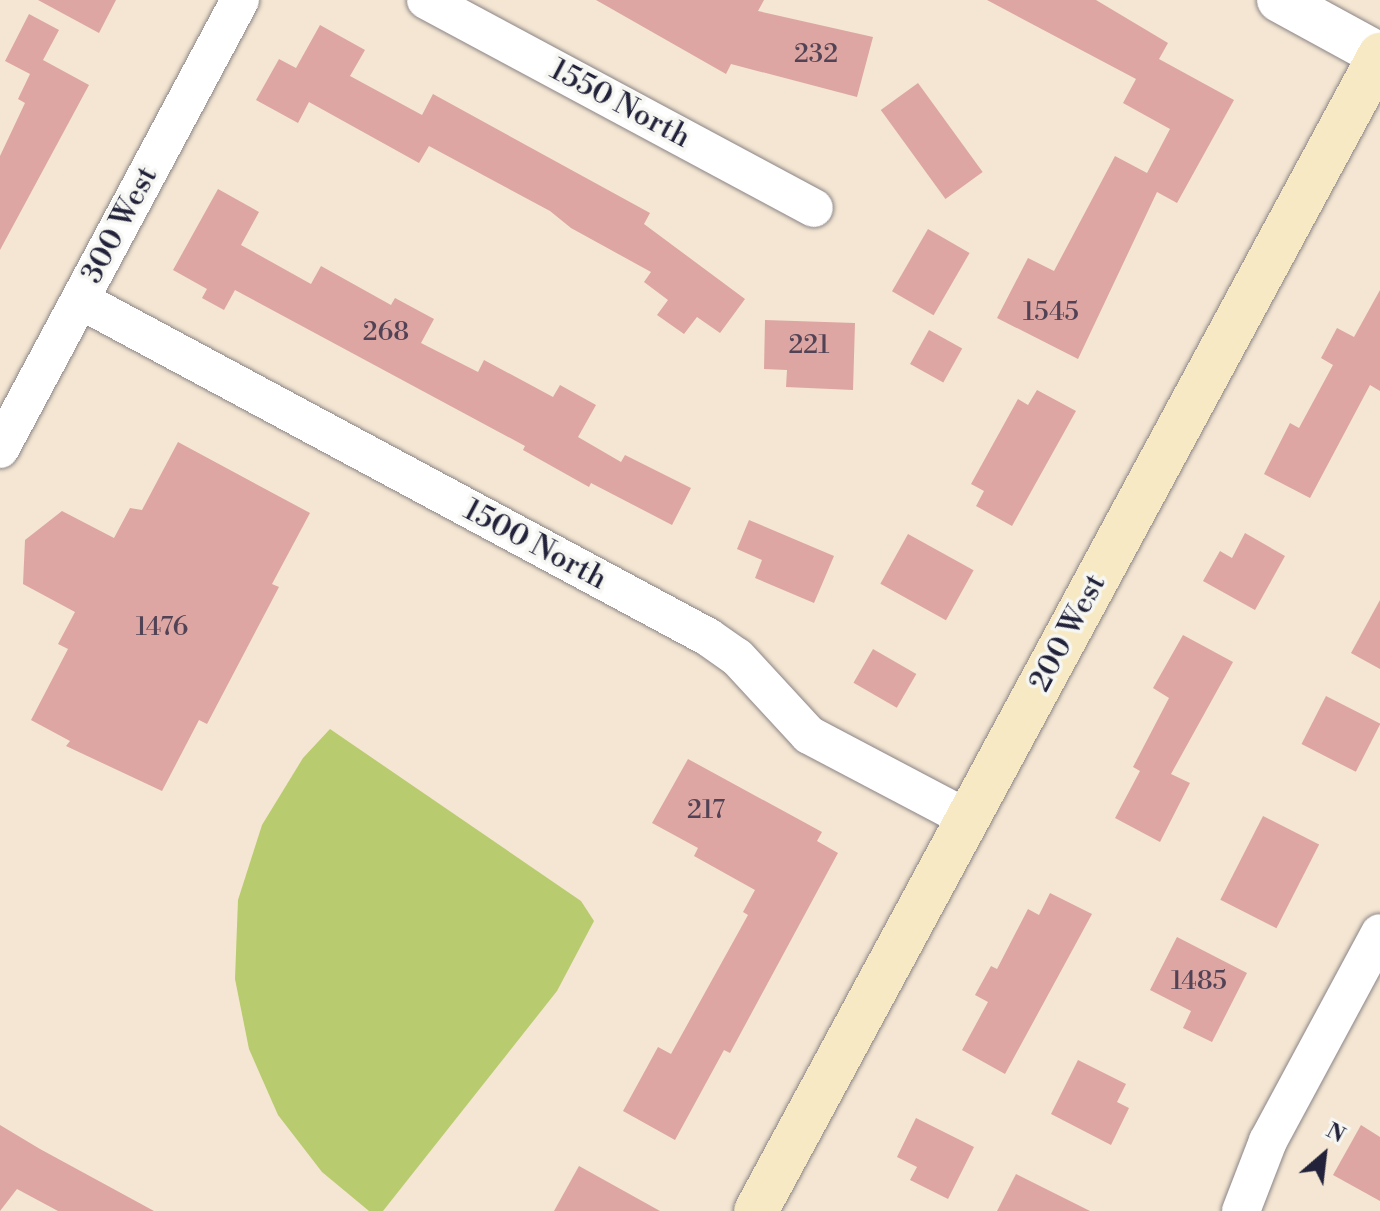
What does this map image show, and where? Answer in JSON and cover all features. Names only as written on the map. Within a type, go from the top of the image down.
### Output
[{"type":"main road","name":"200 West","points":[[768,1207],[968,819],[1380,55]]},
{"type":"street","name":"300 West","points":[[0,449],[240,0]]},
{"type":"street","name":"1550 North","points":[[426,0],[814,208]]},
{"type":"street","points":[[1279,0],[1380,55]]},
{"type":"street","name":"1500 North","points":[[80,300],[708,637],[737,657],[809,735],[968,819]]},
{"type":"street","points":[[1241,1211],[1268,1141],[1380,933]]},
{"type":"green space","points":[[330,729],[581,901],[594,921],[557,991],[383,1211],[369,1211],[322,1172],[278,1115],[249,1049],[235,979],[238,900],[262,825],[303,758]]},
{"type":"building","points":[[38,0],[116,0],[99,33]]},
{"type":"building","points":[[596,0],[764,0],[758,11],[873,37],[857,97],[731,64],[726,74]]},
{"type":"building","points":[[987,0],[1096,0],[1168,43],[1159,59],[1234,100],[1177,203],[1157,192],[1078,359],[997,318],[1028,258],[1054,271],[1115,156],[1147,173],[1170,129],[1123,103],[1136,79]]},
{"type":"building","points":[[29,14],[59,30],[43,60],[89,85],[0,250],[0,156],[25,103],[18,99],[30,74],[5,61]]},
{"type":"building","points":[[320,25],[365,50],[350,76],[422,115],[433,94],[650,213],[644,224],[745,299],[720,333],[697,317],[684,334],[657,315],[668,300],[644,282],[651,272],[571,228],[550,211],[429,146],[419,163],[309,102],[298,123],[256,100],[279,59],[296,68]]},
{"type":"building","points":[[918,83],[983,172],[945,199],[881,110]]},
{"type":"building","points":[[218,189],[259,212],[241,245],[311,284],[321,266],[391,305],[395,298],[434,319],[421,343],[478,372],[484,360],[553,397],[560,385],[596,405],[578,437],[621,462],[625,455],[691,488],[672,525],[591,483],[589,487],[523,450],[525,446],[235,290],[224,310],[202,298],[207,289],[173,270]]},
{"type":"building","points":[[928,229],[970,253],[934,315],[892,291]]},
{"type":"building","points":[[1380,290],[1380,391],[1370,385],[1310,498],[1264,474],[1290,423],[1299,428],[1333,365],[1321,358],[1337,328],[1354,337]]},
{"type":"building","points":[[765,320],[855,323],[853,390],[786,387],[787,370],[764,369]]},
{"type":"building","points":[[929,330],[962,348],[943,383],[910,364]]},
{"type":"building","points":[[1037,390],[1076,411],[1012,526],[976,506],[984,491],[971,484],[1018,399],[1028,405]]},
{"type":"building","points":[[178,442],[310,513],[272,584],[279,587],[207,724],[199,720],[162,791],[66,746],[70,741],[31,720],[68,649],[58,644],[75,612],[23,584],[25,540],[62,511],[114,538],[130,508],[142,510]]},
{"type":"building","points":[[749,520],[834,556],[814,603],[755,578],[762,560],[737,549]]},
{"type":"building","points":[[1245,533],[1285,556],[1255,610],[1203,581],[1220,551],[1232,558]]},
{"type":"building","points":[[908,534],[974,570],[946,620],[880,584]]},
{"type":"building","points":[[1380,600],[1380,669],[1351,653]]},
{"type":"building","points":[[1183,635],[1233,662],[1171,774],[1190,783],[1160,842],[1115,818],[1140,771],[1133,767],[1169,698],[1153,688]]},
{"type":"building","points":[[873,649],[916,674],[897,708],[854,683]]},
{"type":"building","points":[[1326,696],[1380,724],[1356,772],[1301,744]]},
{"type":"building","points":[[688,759],[822,832],[817,841],[838,853],[730,1053],[724,1050],[675,1140],[623,1111],[658,1047],[671,1054],[748,915],[743,912],[755,890],[694,856],[698,848],[652,823]]},
{"type":"building","points":[[1263,816],[1319,845],[1276,928],[1220,900]]},
{"type":"building","points":[[1050,893],[1092,914],[1005,1074],[962,1050],[988,1002],[975,995],[991,966],[997,969],[1028,909],[1039,915]]},
{"type":"building","points":[[1177,937],[1247,973],[1212,1042],[1183,1028],[1191,1011],[1150,990]]},
{"type":"building","points":[[1078,1060],[1126,1084],[1117,1102],[1129,1108],[1111,1145],[1051,1114]]},
{"type":"building","points":[[916,1118],[974,1147],[948,1199],[910,1180],[917,1167],[897,1157]]},
{"type":"building","points":[[0,1125],[154,1211],[58,1211],[17,1189],[0,1211]]},
{"type":"building","points":[[1361,1125],[1380,1137],[1380,1201],[1333,1175]]},
{"type":"building","points":[[579,1166],[660,1211],[554,1211]]},
{"type":"building","points":[[1016,1174],[1090,1211],[997,1211]]}]
